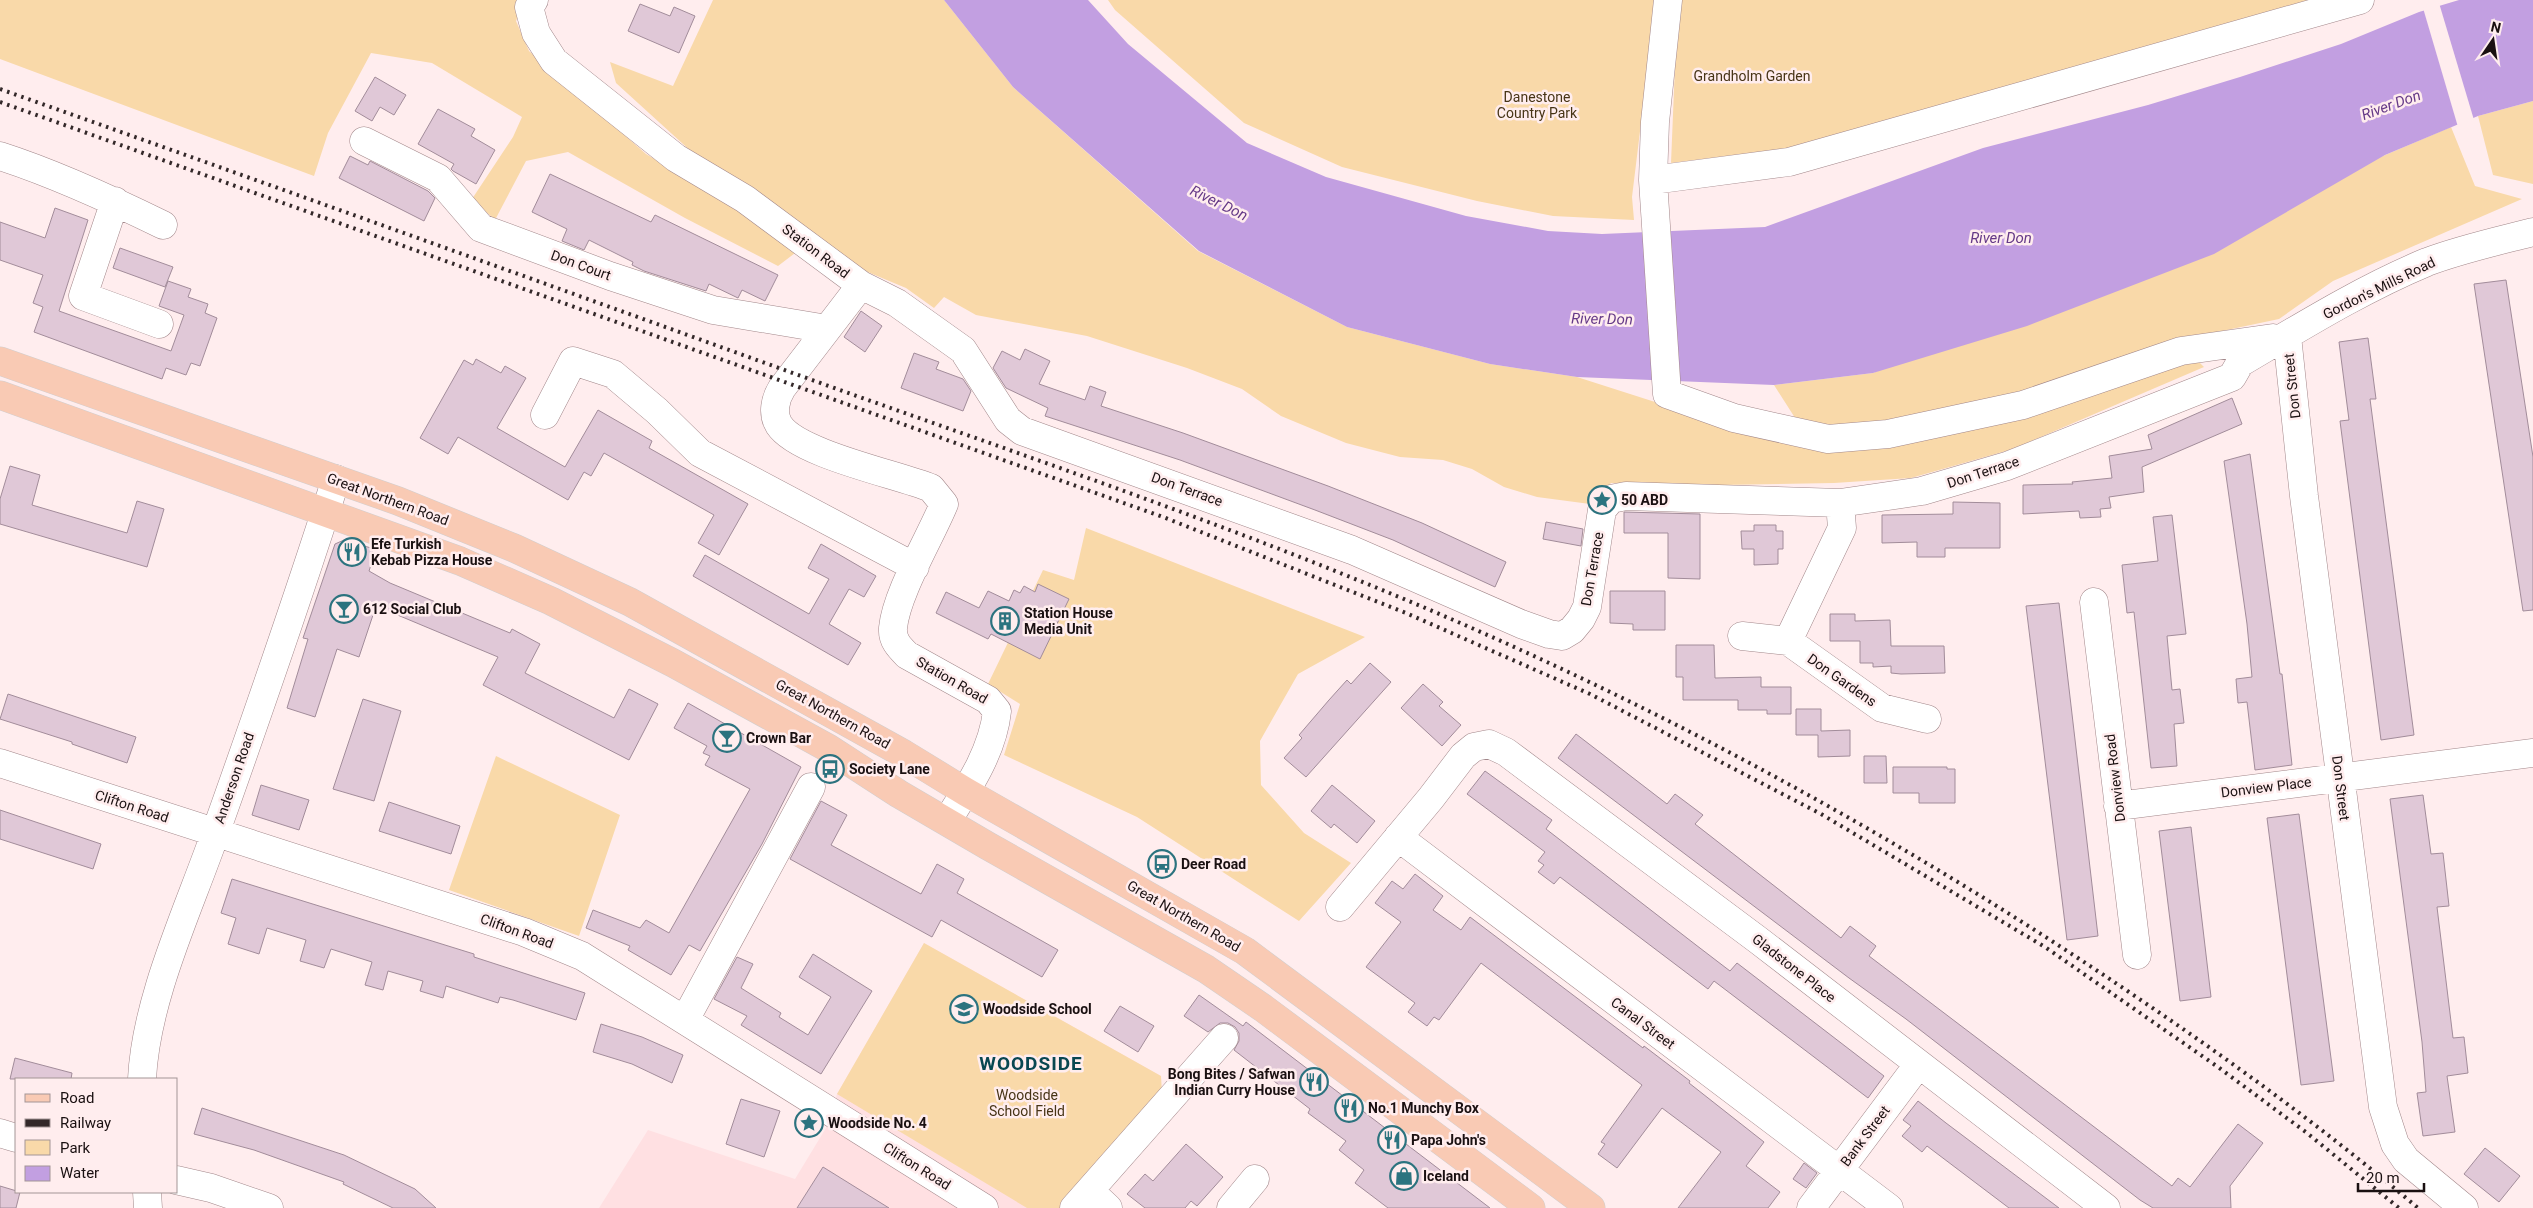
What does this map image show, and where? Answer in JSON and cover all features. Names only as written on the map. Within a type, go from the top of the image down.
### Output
[{"type":"main road","name":"Great Northern Road","points":[[0,361],[398,501],[514,548],[612,593],[896,749],[966,792],[1245,951],[1591,1208]]},
{"type":"main road","points":[[0,395],[460,560],[582,617],[672,663],[828,748],[899,794],[1206,969],[1269,1012],[1531,1208]]},
{"type":"street","name":"Station Road","points":[[534,0],[529,7],[536,33],[554,61],[676,158],[745,198],[861,285],[778,395],[775,404],[776,419],[786,432],[803,444],[931,488],[944,504],[901,600],[893,629],[899,647],[918,662],[988,700],[997,711],[996,722],[982,760],[966,792],[947,821]]},
{"type":"street","points":[[1668,0],[1655,122],[1653,190],[1667,394],[1734,418],[1828,440],[1888,434],[2023,404],[2181,350],[2287,336]]},
{"type":"street","points":[[1653,190],[1789,162],[2360,0]]},
{"type":"street","name":"Don Court","points":[[364,141],[438,178],[481,228],[610,276],[713,310],[827,329]]},
{"type":"street","points":[[0,156],[26,164],[114,201],[163,225]]},
{"type":"street","points":[[114,201],[83,296],[159,324]]},
{"type":"street","name":"Gordon's Mills Road","points":[[2287,336],[2373,288],[2428,262],[2533,232]]},
{"type":"street","name":"Don Terrace","points":[[861,285],[897,303],[963,350],[1008,420],[1022,431],[1352,550],[1521,624],[1562,636],[1572,630],[1585,613],[1602,510],[1612,499],[1626,496],[1840,503],[1922,491],[2006,466],[2232,377],[2240,363],[2287,336]]},
{"type":"street","name":"Don Street","points":[[2287,336],[2304,496],[2378,1077],[2388,1129],[2406,1160],[2464,1208]]},
{"type":"street","points":[[545,415],[573,361],[613,374],[657,411],[700,452],[915,567]]},
{"type":"street","name":"Anderson Road","points":[[142,1078],[146,1034],[159,992],[216,833],[336,479]]},
{"type":"street","points":[[1788,642],[1842,528],[1840,503]]},
{"type":"street","name":"Donview Road","points":[[2094,602],[2137,955]]},
{"type":"street","name":"Don Gardens","points":[[1742,636],[1788,642],[1882,708],[1927,719]]},
{"type":"street","name":"Gladstone Place","points":[[1398,837],[1431,798],[1452,768],[1474,747],[1489,744],[1506,752],[1758,940],[2106,1208]]},
{"type":"street","name":"Donview Place","points":[[2118,806],[2533,753]]},
{"type":"street","name":"Clifton Road","points":[[0,763],[524,932],[582,956],[984,1208]]},
{"type":"street","points":[[685,1020],[810,786]]},
{"type":"street","points":[[1340,907],[1398,837]]},
{"type":"street","name":"Canal Street","points":[[1398,837],[1889,1208]]},
{"type":"street","points":[[1091,1202],[1224,1038]]},
{"type":"street","name":"Bank Street","points":[[1811,1208],[1918,1065]]},
{"type":"street","points":[[0,1133],[15,1138]]},
{"type":"street","points":[[1231,1208],[1255,1179]]},
{"type":"street","points":[[178,1180],[211,1188],[269,1208]]},
{"type":"street","points":[[147,1193],[148,1208]]},
{"type":"shaded area","name":"Woodside School Field","points":[[924,943],[1161,1076],[1061,1208],[599,1208],[648,1130],[795,1179],[829,1123],[837,1094]]},
{"type":"green space","points":[[0,0],[524,0],[516,21],[529,51],[646,154],[749,215],[799,250],[778,266],[685,218],[568,152],[526,161],[495,220],[472,199],[513,137],[522,117],[432,63],[371,53],[328,133],[314,176],[0,59]]},
{"type":"green space","points":[[713,0],[944,0],[1013,87],[1198,251],[1347,327],[1490,364],[1577,377],[1705,418],[1834,448],[2193,356],[2204,367],[2013,449],[1911,478],[1834,483],[1719,485],[1611,483],[1590,504],[1537,497],[1504,487],[1472,469],[1443,460],[1400,457],[1346,443],[1281,416],[1242,389],[1187,368],[1087,336],[976,315],[944,297],[934,308],[906,288],[858,268],[694,154],[616,83],[610,62],[673,86]]},
{"type":"green space","name":"Danestone Country Park","points":[[1108,0],[1656,0],[1632,197],[1634,220],[1553,216],[1477,201],[1342,167],[1244,123],[1115,10]]},
{"type":"green space","name":"Grandholm Garden","points":[[1680,0],[2309,0],[1793,148],[1671,163],[1676,41]]},
{"type":"green space","points":[[2533,101],[2533,184],[2493,175],[2478,116]]},
{"type":"green space","points":[[2451,127],[2475,186],[2522,199],[2333,281],[2279,319],[2189,338],[2045,387],[1836,431],[1797,421],[1774,385],[1873,373]]},
{"type":"green space","points":[[1086,528],[1365,637],[1298,674],[1260,741],[1261,785],[1304,833],[1351,863],[1299,921],[1137,817],[1004,755],[1020,704],[988,684],[1043,570],[1074,580]]},
{"type":"green space","points":[[496,756],[620,815],[579,936],[449,890]]},
{"type":"green space","name":"Woodside School Field","points":[[924,943],[1161,1076],[1162,1093],[1061,1208],[1027,1208],[837,1094]]},
{"type":"water","name":"River Don","points":[[944,0],[1088,0],[1128,44],[1247,143],[1326,177],[1466,216],[1548,231],[1602,234],[1765,227],[1983,148],[2148,105],[2240,77],[2341,44],[2419,12],[2459,0],[2533,0],[2533,101],[2478,116],[2385,155],[2214,254],[2027,326],[1873,373],[1774,385],[1577,377],[1490,364],[1347,327],[1199,251],[1013,87]]},
{"type":"pier","points":[[2439,3],[2474,120],[2458,127],[2423,8]]},
{"type":"building","points":[[640,4],[670,16],[674,7],[695,16],[679,53],[628,31]]},
{"type":"building","points":[[375,77],[406,95],[394,115],[380,107],[372,121],[355,111]]},
{"type":"building","points":[[438,109],[475,129],[471,136],[495,150],[476,184],[453,171],[451,169],[454,164],[418,144]]},
{"type":"building","points":[[350,156],[368,165],[370,161],[428,191],[435,198],[424,221],[339,178]]},
{"type":"building","points":[[550,174],[651,222],[655,215],[778,275],[765,301],[742,290],[738,298],[709,284],[706,291],[644,271],[632,265],[633,262],[589,240],[584,250],[562,241],[567,229],[532,212]]},
{"type":"building","points":[[55,208],[88,220],[59,311],[171,351],[184,315],[159,306],[168,281],[191,289],[188,297],[208,304],[205,313],[217,318],[200,366],[191,363],[186,375],[166,368],[162,379],[34,332],[43,307],[33,303],[43,275],[0,260],[0,222],[45,238]]},
{"type":"building","points":[[120,248],[173,267],[165,287],[113,268]]},
{"type":"building","points":[[2506,280],[2533,457],[2533,610],[2523,611],[2474,284]]},
{"type":"building","points":[[861,311],[882,326],[865,352],[844,337]]},
{"type":"building","points":[[2368,338],[2376,399],[2370,399],[2414,735],[2381,740],[2340,421],[2349,420],[2339,342]]},
{"type":"building","points":[[1025,349],[1050,361],[1039,384],[1085,400],[1090,386],[1106,392],[1101,406],[1183,433],[1328,486],[1422,523],[1506,562],[1495,587],[1393,540],[1315,510],[1180,460],[1045,416],[1048,408],[1006,388],[993,368],[1002,351],[1020,360]]},
{"type":"building","points":[[914,353],[939,362],[936,369],[963,379],[971,391],[963,411],[901,388]]},
{"type":"building","points":[[476,359],[501,373],[505,366],[526,378],[497,428],[565,467],[598,410],[652,441],[649,448],[748,504],[719,555],[698,543],[714,515],[604,453],[591,476],[584,472],[568,500],[458,437],[448,454],[420,438],[464,360],[473,365]]},
{"type":"building","points":[[2232,398],[2242,424],[2142,467],[2144,492],[2109,497],[2111,508],[2100,509],[2101,517],[2080,518],[2079,511],[2023,514],[2023,485],[2073,484],[2072,482],[2112,478],[2109,456],[2152,449],[2148,435]]},
{"type":"building","points":[[2250,454],[2280,674],[2282,674],[2292,765],[2255,770],[2247,702],[2238,703],[2236,679],[2252,677],[2247,624],[2224,461]]},
{"type":"building","points":[[10,466],[40,475],[32,505],[127,533],[137,501],[164,509],[147,567],[0,524],[0,499]]},
{"type":"building","points":[[1953,502],[2000,503],[2000,548],[1945,548],[1945,557],[1917,557],[1917,542],[1882,543],[1882,515],[1953,514]]},
{"type":"building","points":[[1624,512],[1700,514],[1700,579],[1668,578],[1668,533],[1624,533]]},
{"type":"building","points":[[2172,515],[2186,634],[2167,636],[2172,690],[2180,689],[2184,723],[2174,724],[2177,766],[2151,768],[2134,612],[2127,613],[2122,565],[2158,561],[2153,517]]},
{"type":"building","points":[[1546,522],[1583,529],[1581,546],[1543,539]]},
{"type":"building","points":[[1754,525],[1776,525],[1776,531],[1783,531],[1783,549],[1778,549],[1778,564],[1754,565],[1754,549],[1742,549],[1741,531],[1754,531]]},
{"type":"building","points":[[344,540],[371,548],[374,556],[369,571],[390,583],[510,633],[512,629],[540,644],[525,673],[614,718],[629,689],[658,704],[629,760],[483,685],[498,657],[376,606],[359,657],[337,649],[315,717],[287,708],[308,639],[303,638],[335,544]]},
{"type":"building","points":[[821,544],[876,576],[864,597],[849,589],[829,624],[861,643],[848,665],[693,576],[705,555],[809,614],[829,579],[808,568]]},
{"type":"building","name":"Station House Media Unit","points":[[1038,584],[1069,599],[1040,659],[991,634],[988,639],[936,613],[946,592],[979,608],[988,591],[1009,601],[1014,590],[1020,593],[1024,586],[1035,592]]},
{"type":"building","points":[[1610,591],[1665,591],[1665,630],[1633,630],[1633,624],[1610,623]]},
{"type":"building","points":[[2059,603],[2098,936],[2067,940],[2026,606]]},
{"type":"building","points":[[1830,614],[1855,614],[1855,621],[1890,620],[1891,646],[1944,646],[1945,673],[1891,673],[1891,666],[1873,667],[1873,663],[1860,663],[1860,641],[1830,641]]},
{"type":"building","points":[[1676,645],[1714,645],[1715,678],[1761,677],[1761,687],[1791,687],[1791,714],[1767,714],[1767,710],[1738,710],[1738,700],[1683,700],[1683,677],[1676,677]]},
{"type":"building","points":[[1370,663],[1391,682],[1306,777],[1284,758],[1302,738],[1299,735],[1347,680],[1351,684]]},
{"type":"building","points":[[1423,684],[1443,702],[1439,706],[1461,725],[1442,746],[1401,708]]},
{"type":"building","points":[[8,694],[136,737],[127,763],[72,744],[72,742],[0,719]]},
{"type":"building","points":[[363,699],[401,711],[374,801],[333,789]]},
{"type":"building","points":[[688,703],[801,767],[762,844],[700,951],[689,945],[671,975],[628,950],[630,946],[586,928],[593,910],[640,928],[646,920],[669,933],[750,789],[705,765],[710,756],[703,753],[707,746],[674,728]]},
{"type":"building","points":[[1796,709],[1821,709],[1821,731],[1850,730],[1850,756],[1818,757],[1818,735],[1796,735]]},
{"type":"building","points":[[1576,734],[1667,804],[1675,794],[1703,815],[1695,824],[1841,938],[1850,926],[1876,946],[1869,956],[2172,1186],[2178,1178],[2190,1187],[2238,1124],[2263,1143],[2230,1186],[2231,1208],[2153,1208],[2140,1200],[1906,1019],[1558,758]]},
{"type":"building","points":[[1864,756],[1886,756],[1887,783],[1864,783]]},
{"type":"building","points":[[1893,767],[1947,767],[1947,769],[1955,769],[1955,803],[1919,803],[1919,793],[1893,793]]},
{"type":"building","points":[[1485,771],[1552,820],[1546,829],[1730,971],[1737,963],[1884,1076],[1868,1098],[1714,981],[1708,989],[1560,877],[1554,884],[1538,872],[1544,865],[1538,861],[1545,852],[1467,794]]},
{"type":"building","points":[[261,785],[309,800],[299,830],[252,815]]},
{"type":"building","points":[[1332,785],[1375,821],[1357,843],[1334,824],[1331,828],[1311,811]]},
{"type":"building","points":[[2423,795],[2431,854],[2443,853],[2449,906],[2437,907],[2453,1038],[2464,1037],[2468,1073],[2447,1076],[2455,1132],[2423,1136],[2417,1093],[2426,1092],[2422,1042],[2390,799]]},
{"type":"building","points":[[821,801],[847,815],[831,845],[921,894],[937,864],[964,879],[957,893],[1058,950],[1042,977],[941,920],[932,937],[790,859]]},
{"type":"building","points":[[389,802],[460,826],[451,854],[379,831]]},
{"type":"building","points":[[0,810],[101,844],[93,869],[0,839]]},
{"type":"building","points":[[2299,814],[2334,1081],[2301,1085],[2267,818]]},
{"type":"building","points":[[2191,827],[2211,997],[2180,1001],[2159,831]]},
{"type":"building","points":[[1415,874],[1443,896],[1433,910],[1461,930],[1470,917],[1643,1048],[1644,1046],[1690,1081],[1689,1083],[1764,1142],[1746,1166],[1780,1192],[1768,1208],[1678,1208],[1721,1152],[1662,1108],[1617,1168],[1598,1154],[1605,1144],[1601,1142],[1642,1085],[1481,963],[1439,1020],[1434,1017],[1427,1026],[1408,1012],[1415,1003],[1366,967],[1401,922],[1375,903],[1392,881],[1403,889]]},
{"type":"building","points":[[232,879],[474,954],[474,957],[585,993],[576,1020],[513,1000],[500,997],[498,1003],[446,986],[443,998],[420,991],[423,981],[388,971],[383,990],[365,985],[372,962],[331,949],[324,968],[300,961],[306,940],[267,928],[259,954],[228,944],[236,918],[221,913]]},
{"type":"building","points":[[813,954],[872,991],[821,1074],[741,1025],[747,1016],[714,999],[737,957],[753,964],[741,988],[781,1013],[779,1017],[808,1035],[831,997],[799,977]]},
{"type":"building","points":[[1199,995],[1243,1026],[1246,1022],[1490,1208],[1388,1208],[1355,1183],[1364,1170],[1339,1150],[1346,1141],[1308,1113],[1310,1109],[1234,1050],[1239,1041],[1239,1033],[1235,1027],[1228,1023],[1220,1023],[1208,1032],[1184,1016]]},
{"type":"building","points":[[1120,1006],[1154,1026],[1138,1052],[1104,1031]]},
{"type":"building","points":[[601,1024],[642,1037],[683,1055],[672,1083],[632,1064],[593,1052]]},
{"type":"building","points":[[15,1058],[72,1073],[71,1078],[10,1079]]},
{"type":"building","points":[[741,1099],[780,1111],[764,1157],[726,1144]]},
{"type":"building","points":[[1918,1101],[2059,1208],[2009,1208],[1927,1146],[1922,1152],[1902,1136],[1911,1126],[1903,1120]]},
{"type":"building","points":[[202,1108],[344,1155],[415,1189],[436,1208],[393,1208],[343,1184],[344,1182],[254,1150],[194,1134]]},
{"type":"building","points":[[1186,1144],[1223,1177],[1197,1206],[1191,1201],[1185,1208],[1145,1208],[1127,1194],[1145,1174],[1153,1181]]},
{"type":"building","points":[[2485,1148],[2520,1176],[2499,1202],[2464,1174]]},
{"type":"building","points":[[1804,1163],[1817,1173],[1806,1188],[1793,1179]]},
{"type":"building","points":[[823,1167],[889,1208],[797,1208]]},
{"type":"building","points":[[0,1186],[15,1190],[15,1193],[20,1193],[16,1208],[0,1208]]},
{"type":"railway","points":[[0,89],[1249,537],[1412,602],[1575,675],[1657,715],[1817,800],[1896,845],[2050,940],[2238,1068],[2311,1122],[2418,1208]]},
{"type":"railway","points":[[0,102],[1163,517],[1406,613],[1590,694],[1821,814],[2045,947],[2218,1067],[2307,1133],[2399,1208]]},
{"type":"place","name":"50 ABD","points":[[1602,500]]},
{"type":"place","name":"Efe Turkish Kebab Pizza House","points":[[352,552]]},
{"type":"place","name":"612 Social Club","points":[[344,609]]},
{"type":"place","name":"Station House Media Unit","points":[[1005,621]]},
{"type":"place","name":"Crown Bar","points":[[727,738]]},
{"type":"place","name":"Society Lane","points":[[830,769]]},
{"type":"place","name":"Deer Road","points":[[1162,864]]},
{"type":"place","name":"Woodside School","points":[[964,1009]]},
{"type":"place","name":"Bong Bites / Safwan Indian Curry House","points":[[1314,1082]]},
{"type":"place","name":"No.1 Munchy Box","points":[[1349,1108]]},
{"type":"place","name":"Woodside No. 4","points":[[809,1123]]},
{"type":"place","name":"Papa John's","points":[[1392,1140]]},
{"type":"place","name":"Iceland","points":[[1404,1176]]},
{"type":"district","name":"WOODSIDE","points":[[1031,1063]]}]
